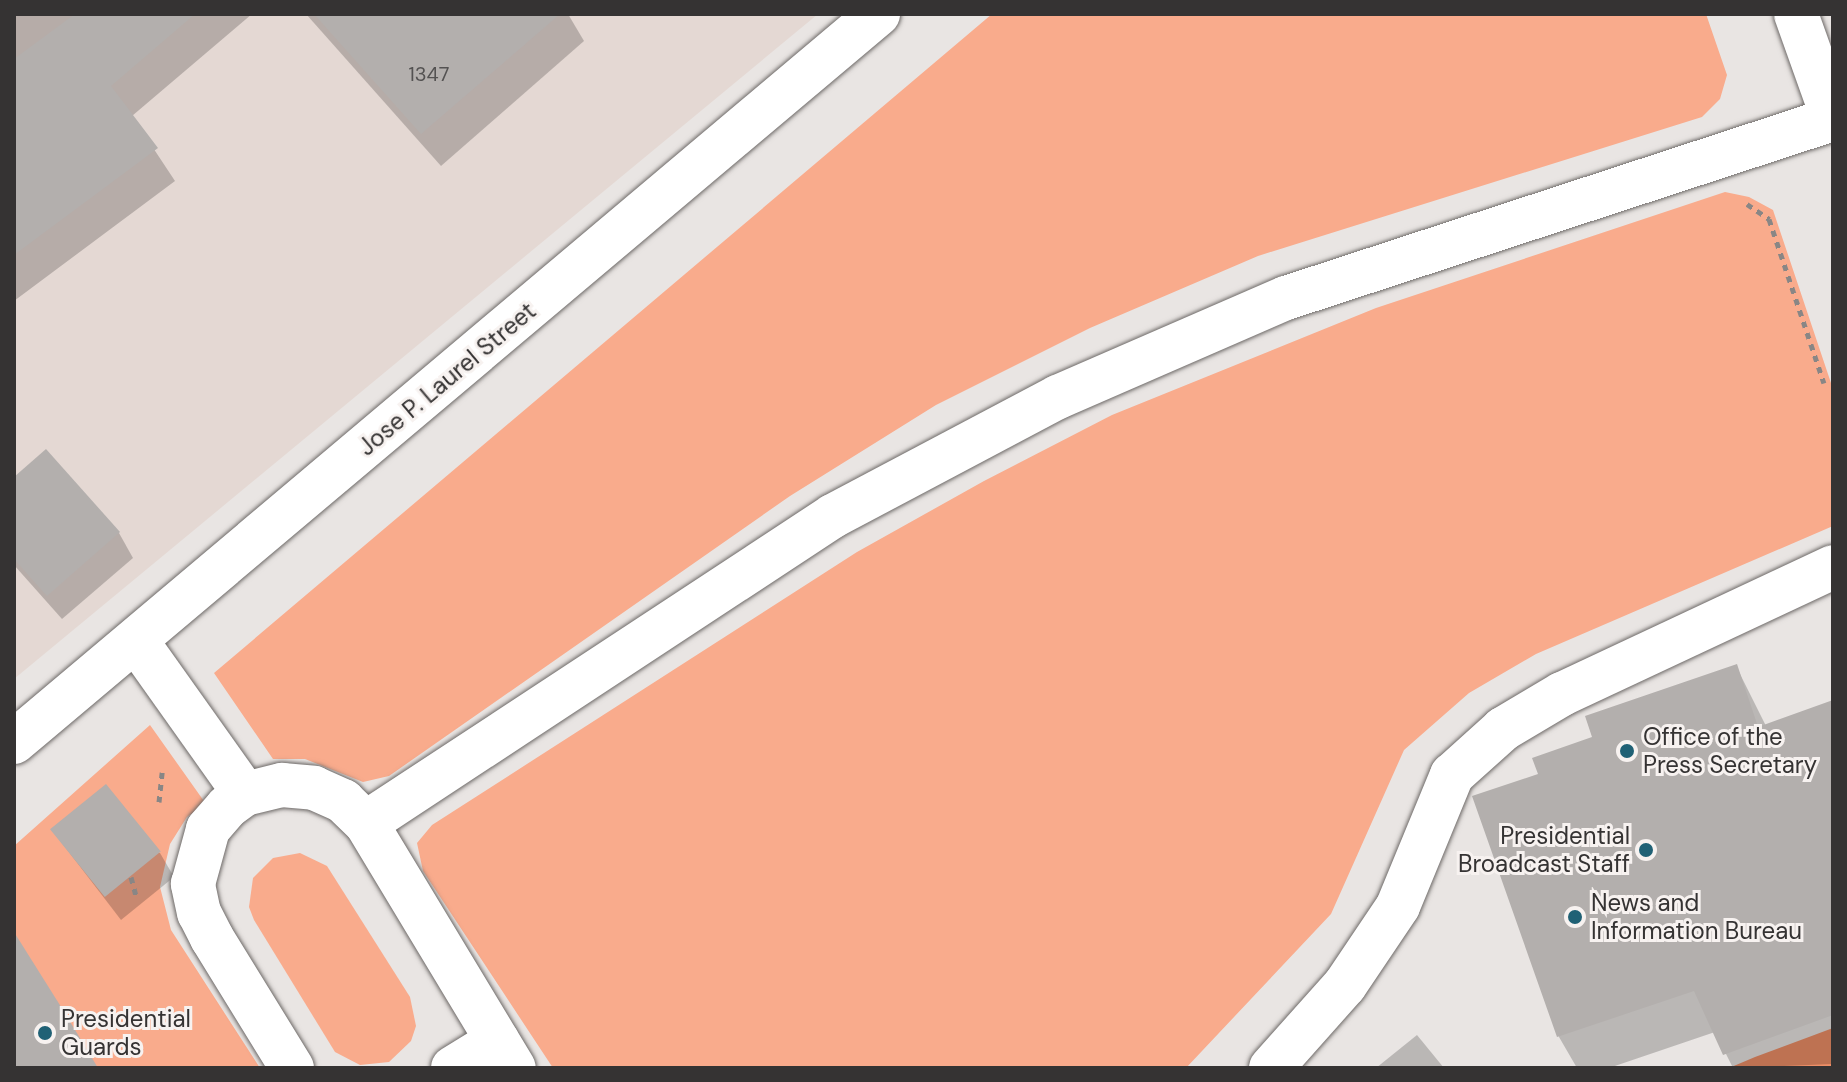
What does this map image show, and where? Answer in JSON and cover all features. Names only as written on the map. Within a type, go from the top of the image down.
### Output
[{"type":"street","name":"Jose P. Laurel Street","points":[[14,742],[137,642],[878,14]]},
{"type":"street","points":[[366,823],[833,516],[1058,397],[1286,298],[1833,119],[1796,14]]},
{"type":"street","points":[[1271,1068],[1345,985],[1398,906],[1452,775],[1503,729],[1562,694],[1830,578]]},
{"type":"street","points":[[137,642],[245,794]]},
{"type":"street","points":[[292,1068],[205,925],[193,884],[208,829],[245,794],[282,785],[314,788],[343,801],[366,823],[505,1055],[453,1068]]},
{"type":"path","points":[[1739,201],[1769,219],[1824,383]]},
{"type":"path","points":[[159,808],[160,760]]},
{"type":"shaded area","points":[[14,14],[818,14],[14,679]]},
{"type":"shaded area","points":[[992,14],[1706,14],[1727,75],[1720,99],[1702,117],[1258,256],[1090,328],[936,405],[790,496],[389,776],[363,782],[305,759],[273,759],[214,673]]},
{"type":"shaded area","points":[[1725,192],[1749,197],[1773,210],[1833,389],[1833,526],[1536,654],[1469,693],[1404,750],[1331,914],[1186,1068],[553,1068],[423,871],[417,843],[432,825],[857,552],[984,481],[1112,415],[1376,308]]},
{"type":"shaded area","points":[[150,725],[206,804],[187,817],[170,844],[160,887],[171,930],[260,1068],[14,1068],[14,846]]},
{"type":"shaded area","points":[[300,853],[327,866],[410,997],[416,1026],[411,1041],[389,1062],[360,1065],[335,1052],[254,920],[249,907],[253,878],[273,858]]},
{"type":"shaded area","points":[[1833,1028],[1833,1068],[1729,1068],[1755,1057]]},
{"type":"building","points":[[75,14],[195,14],[111,86],[158,148],[14,255],[14,59]]},
{"type":"building","points":[[314,14],[560,14],[421,134]]},
{"type":"building","points":[[46,449],[120,532],[47,596],[14,559],[14,477]]},
{"type":"building","name":"Presidential Broadcast Staff","points":[[1737,664],[1758,727],[1833,700],[1833,1015],[1723,1055],[1694,991],[1557,1037],[1472,796],[1538,774],[1532,758],[1592,737],[1585,716]]},
{"type":"building","points":[[106,784],[161,852],[105,897],[50,829]]},
{"type":"building","name":"Presidential Guards","points":[[14,932],[63,1010],[98,1068],[14,1068]]},
{"type":"place","name":"Office of the Press Secretary","points":[[1627,751]]},
{"type":"place","name":"Presidential Broadcast Staff","points":[[1646,850]]},
{"type":"place","name":"News and Information Bureau","points":[[1575,917]]},
{"type":"place","name":"Presidential Guards","points":[[45,1033]]}]
